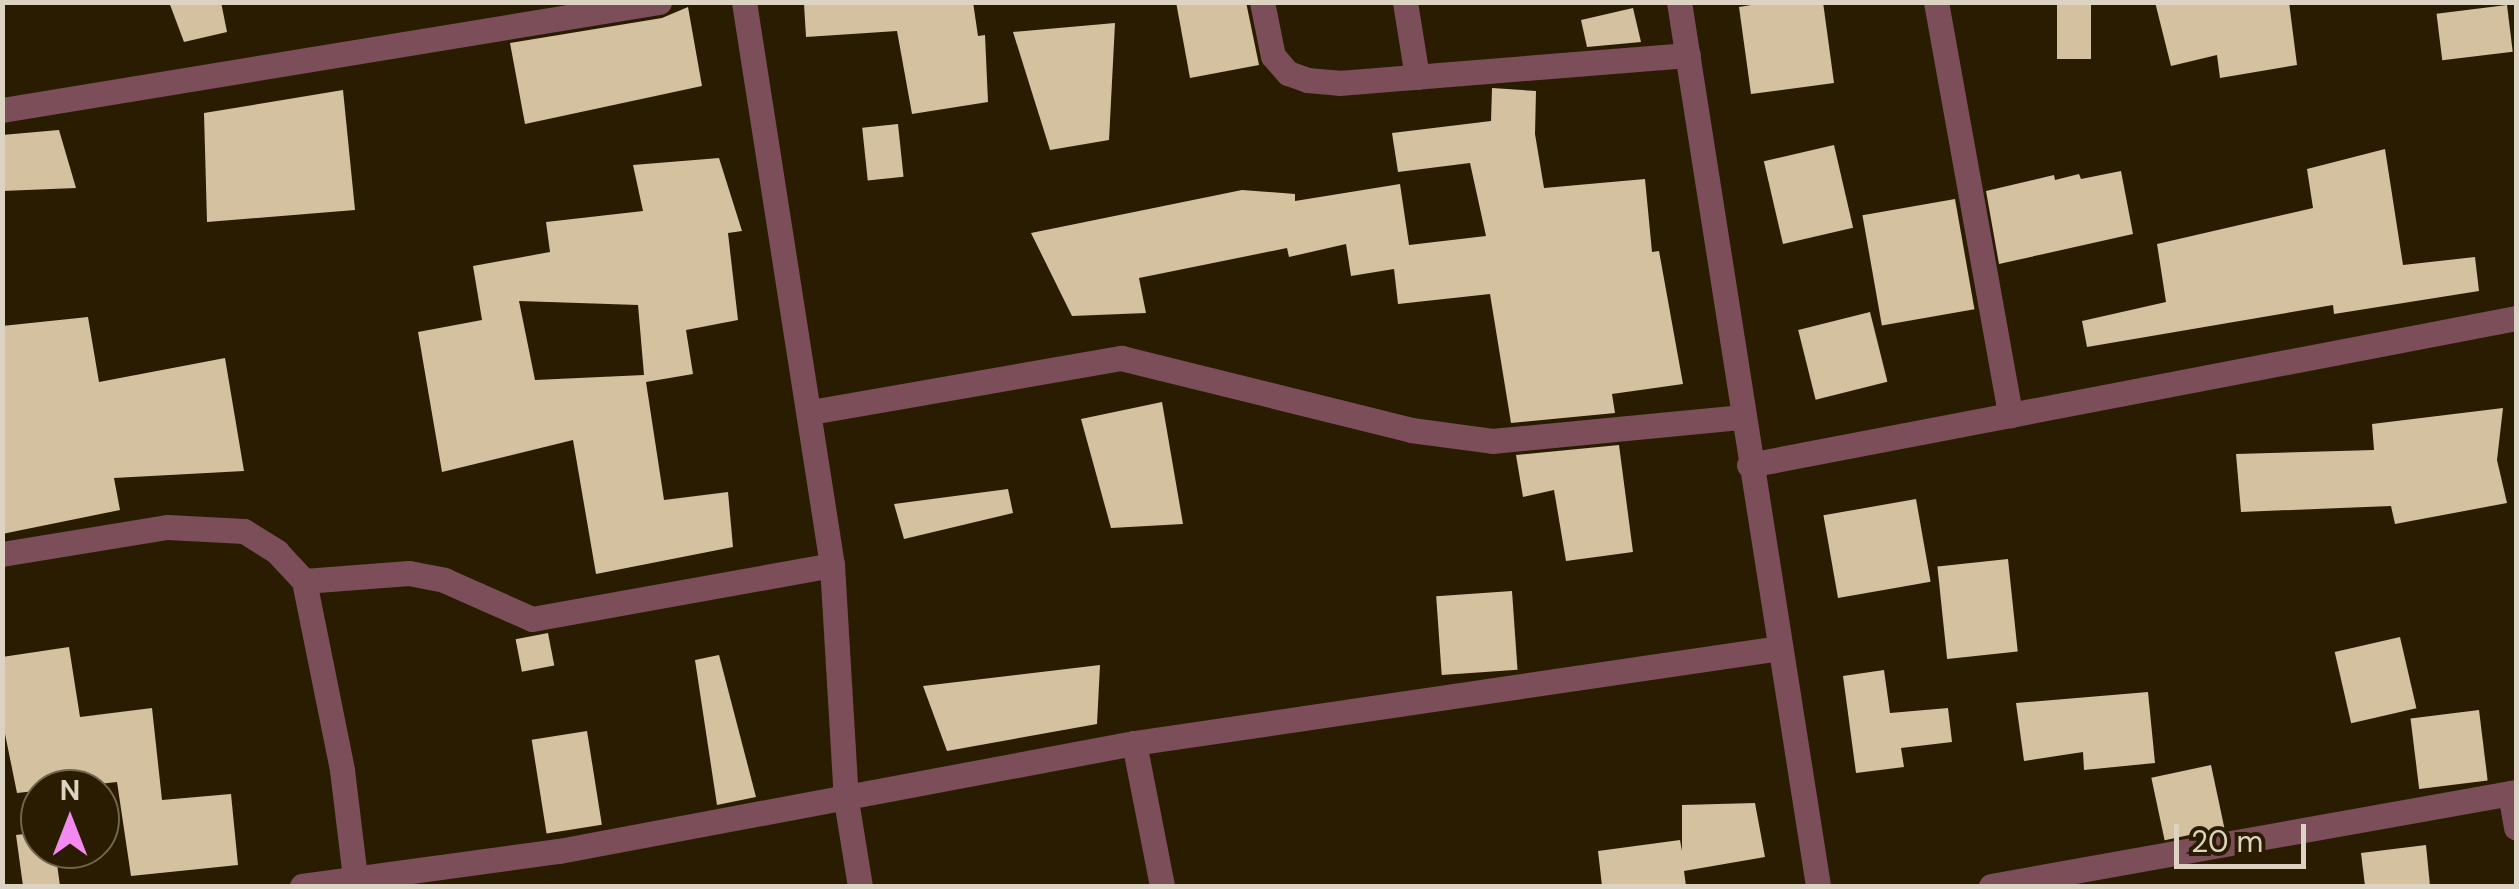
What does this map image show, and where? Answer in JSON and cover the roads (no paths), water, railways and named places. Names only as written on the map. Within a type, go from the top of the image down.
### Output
[{"type":"street","points":[[2,110],[659,2]]},
{"type":"street","points":[[744,2],[832,566],[846,800],[860,886]]},
{"type":"street","points":[[1262,2],[1272,56],[1288,73],[1339,83],[1688,55]]},
{"type":"street","points":[[1405,2],[1417,77]]},
{"type":"street","points":[[1680,2],[1740,417],[1818,886]]},
{"type":"street","points":[[1936,2],[2010,415]]},
{"type":"street","points":[[1748,465],[2516,318]]},
{"type":"street","points":[[810,412],[1121,358],[1392,426],[1492,441],[1740,417]]},
{"type":"street","points":[[2,554],[167,528],[244,531],[277,552],[304,582],[342,770],[355,878]]},
{"type":"street","points":[[304,582],[409,573],[444,580],[532,619],[832,566]]},
{"type":"street","points":[[302,886],[559,851],[846,800],[1134,742],[1780,648]]},
{"type":"street","points":[[1134,742],[1162,886]]},
{"type":"street","points":[[1990,886],[2513,792],[2516,826]]}]
